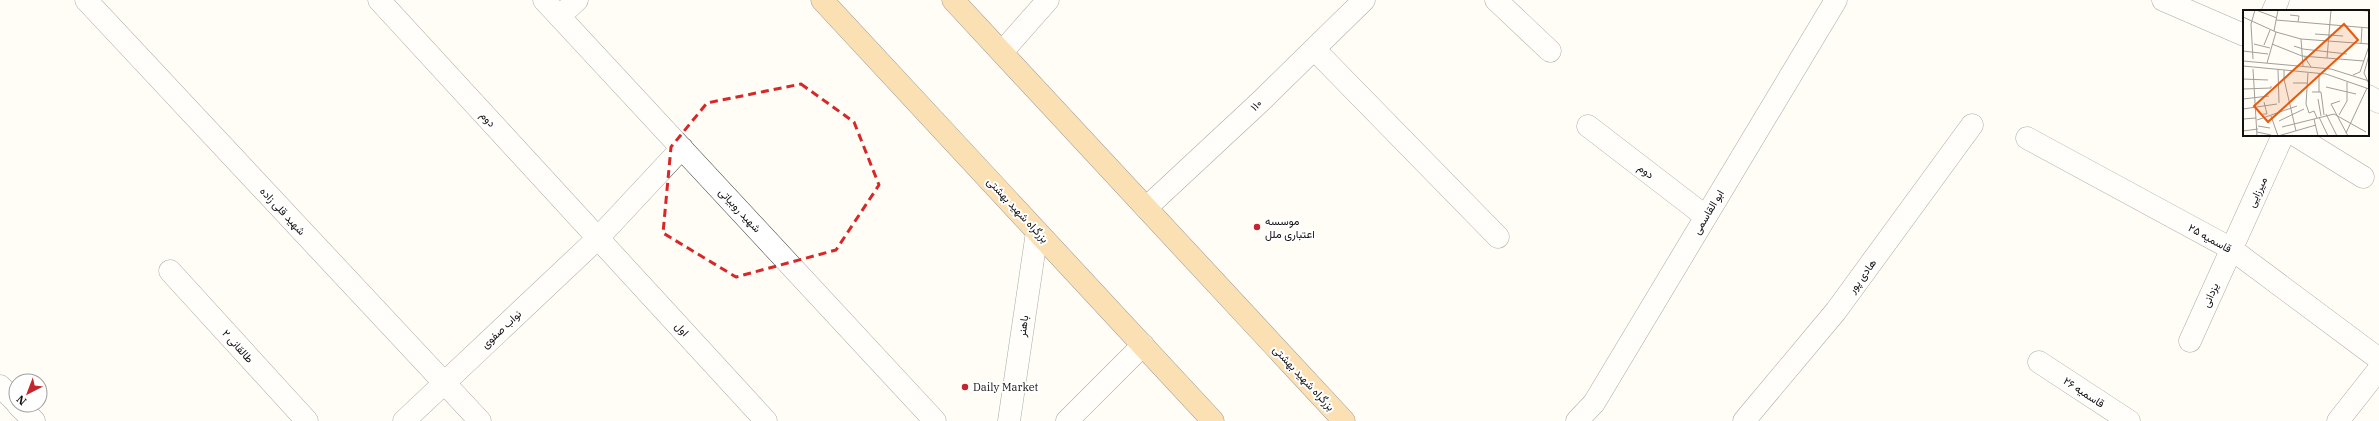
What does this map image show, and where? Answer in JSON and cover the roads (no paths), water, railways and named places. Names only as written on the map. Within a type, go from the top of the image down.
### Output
[{"type":"highway","name":"بزرگراه شهید بهشتی","points":[[822,0],[1213,421]]},
{"type":"highway","name":"بزرگراه شهید بهشتی","points":[[953,0],[1344,421]]},
{"type":"street","name":"شهید قلی زاده","points":[[86,0],[480,421]]},
{"type":"street","name":"دوم","points":[[379,0],[598,238]]},
{"type":"street","name":"شهید روبیاتی","points":[[544,0],[935,421]]},
{"type":"street","points":[[560,16],[577,0]]},
{"type":"street","points":[[1002,52],[1048,0]]},
{"type":"street","name":"۱۱۰","points":[[1146,208],[1314,50],[1364,0]]},
{"type":"street","points":[[1496,0],[1550,51]]},
{"type":"street","name":"ابو القاسمی","points":[[1577,421],[1594,403],[1836,0]]},
{"type":"street","points":[[2163,0],[2243,35]]},
{"type":"street","points":[[2273,10],[2278,0]]},
{"type":"street","points":[[1314,50],[1498,237]]},
{"type":"street","points":[[2369,97],[2379,102]]},
{"type":"street","name":"هادی پور","points":[[1744,421],[1836,311],[1972,124]]},
{"type":"street","name":"دوم","points":[[1588,126],[1705,216]]},
{"type":"street","name":"میرزایی","points":[[2230,248],[2283,136]]},
{"type":"street","points":[[2297,136],[2363,177]]},
{"type":"street","name":"قاسمیه ۲۵","points":[[2027,138],[2230,248],[2379,359]]},
{"type":"street","name":"نواب صفوی","points":[[404,421],[598,238],[682,148]]},
{"type":"street","name":"باهنر","points":[[1009,421],[1037,232]]},
{"type":"street","name":"اول","points":[[598,238],[766,421]]},
{"type":"street","name":"یزدانی","points":[[2190,341],[2230,248]]},
{"type":"street","name":"طالقانی ۲","points":[[170,271],[307,421]]},
{"type":"street","points":[[1067,421],[1143,345]]},
{"type":"street","name":"قاسمیه ۲۶","points":[[2039,362],[2129,421]]},
{"type":"street","points":[[2338,421],[2379,369]]},
{"type":"street","points":[[0,386],[8,394]]},
{"type":"street","points":[[26,413],[34,421]]},
{"type":"place","name":"موسسه اعتباری ملل","points":[[1257,227]]},
{"type":"place","name":"Daily Market","points":[[965,387]]}]
